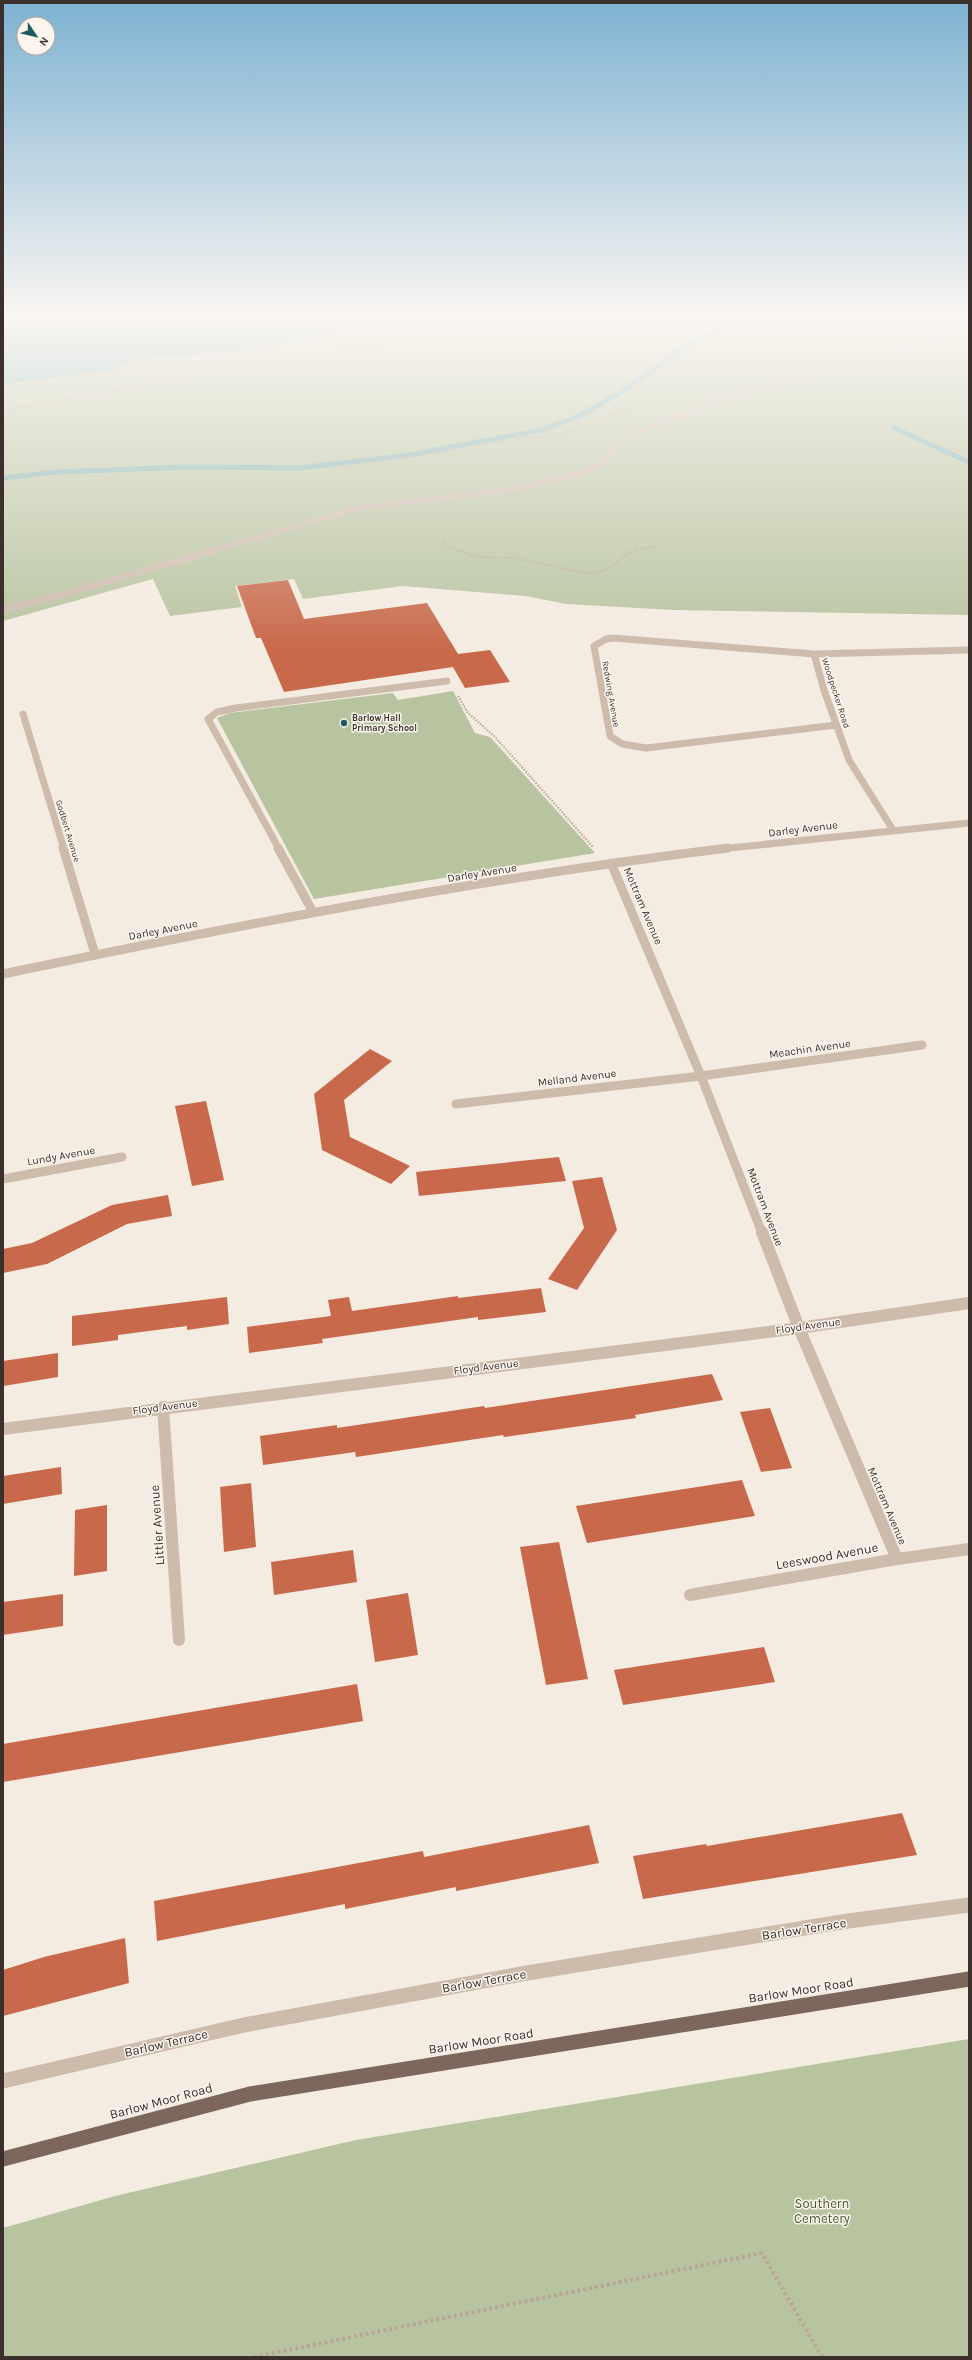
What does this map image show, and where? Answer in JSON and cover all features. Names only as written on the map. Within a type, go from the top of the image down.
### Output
[{"type":"main road","name":"Barlow Moor Road","points":[[3,2159],[250,2094],[969,1979]]},
{"type":"street","points":[[3,609],[61,595],[358,508],[405,500],[493,494],[547,483],[582,472],[600,464],[605,460],[614,445],[623,438],[646,429]]},
{"type":"street","name":"Redwing Avenue","points":[[814,654],[613,638],[606,639],[594,646],[610,736],[614,742],[646,748],[836,725]]},
{"type":"street","name":"Woodpecker Road","points":[[893,830],[849,760],[836,725],[814,654],[969,650]]},
{"type":"street","points":[[313,912],[208,719],[217,712],[236,708],[447,681]]},
{"type":"street","name":"Godbert Avenue","points":[[23,714],[95,954]]},
{"type":"street","name":"Darley Avenue","points":[[3,974],[95,954],[313,912],[611,863],[893,830],[969,823]]},
{"type":"street","name":"Mottram Avenue","points":[[611,863],[701,1076],[799,1328],[897,1559]]},
{"type":"street","name":"Meachin Avenue","points":[[701,1076],[922,1045]]},
{"type":"street","name":"Melland Avenue","points":[[456,1104],[701,1076]]},
{"type":"street","name":"Lundy Avenue","points":[[3,1179],[122,1157]]},
{"type":"street","name":"Floyd Avenue","points":[[3,1429],[163,1407],[799,1328],[969,1302]]},
{"type":"street","name":"Littler Avenue","points":[[163,1407],[179,1640]]},
{"type":"street","name":"Leeswood Avenue","points":[[690,1595],[897,1559],[969,1549]]},
{"type":"street","name":"Barlow Terrace","points":[[3,2081],[244,2025],[520,1974],[832,1924],[969,1905]]},
{"type":"path","points":[[342,468],[526,438],[540,438],[573,429]]},
{"type":"path","points":[[506,431],[526,438]]},
{"type":"path","points":[[940,456],[969,447]]},
{"type":"path","points":[[444,539],[444,546],[474,556],[514,558],[591,574],[608,570],[630,552],[660,545]]},
{"type":"path","points":[[455,690],[468,713],[495,738],[597,851],[611,863]]},
{"type":"path","points":[[254,2357],[762,2253],[822,2357]]},
{"type":"green space","points":[[3,429],[969,429],[969,615],[673,610],[566,604],[526,596],[402,586],[303,599],[294,579],[235,586],[242,607],[170,616],[153,579],[3,621]]},
{"type":"green space","points":[[453,691],[475,733],[490,737],[595,853],[314,899],[217,718],[230,713],[393,693],[398,700]]},
{"type":"green space","name":"Southern Cemetery","points":[[969,2039],[969,2357],[3,2357],[3,2228],[115,2196],[356,2140]]},
{"type":"building","points":[[288,580],[304,619],[427,603],[458,654],[490,650],[510,682],[465,688],[453,667],[284,692],[261,638],[256,638],[237,586]]},
{"type":"building","points":[[370,1049],[392,1061],[344,1100],[350,1137],[410,1166],[391,1184],[322,1150],[314,1094]]},
{"type":"building","points":[[206,1101],[224,1180],[192,1186],[175,1106]]},
{"type":"building","points":[[559,1157],[566,1181],[419,1196],[416,1172]]},
{"type":"building","points":[[602,1177],[617,1230],[577,1290],[548,1279],[584,1228],[572,1181]]},
{"type":"building","points":[[168,1195],[172,1216],[127,1224],[47,1264],[3,1273],[3,1249],[32,1243],[112,1205]]},
{"type":"building","points":[[541,1288],[546,1312],[478,1320],[478,1317],[322,1339],[323,1343],[249,1353],[247,1327],[331,1316],[328,1300],[349,1297],[352,1311],[458,1296],[458,1298]]},
{"type":"building","points":[[227,1297],[229,1324],[187,1330],[187,1326],[118,1335],[118,1340],[72,1346],[72,1316]]},
{"type":"building","points":[[58,1353],[58,1377],[3,1386],[3,1361]]},
{"type":"building","points":[[712,1374],[723,1400],[635,1415],[636,1418],[504,1437],[503,1435],[356,1457],[355,1452],[263,1465],[260,1436],[337,1425],[337,1428],[484,1406],[485,1408]]},
{"type":"building","points":[[770,1408],[792,1468],[761,1472],[740,1412]]},
{"type":"building","points":[[61,1467],[62,1494],[3,1504],[3,1476]]},
{"type":"building","points":[[742,1480],[755,1516],[587,1543],[576,1506]]},
{"type":"building","points":[[251,1483],[256,1547],[224,1552],[220,1487]]},
{"type":"building","points":[[107,1505],[107,1571],[74,1576],[75,1510]]},
{"type":"building","points":[[559,1542],[588,1679],[546,1685],[520,1547]]},
{"type":"building","points":[[353,1550],[357,1582],[274,1595],[271,1562]]},
{"type":"building","points":[[408,1593],[418,1655],[375,1662],[366,1600]]},
{"type":"building","points":[[63,1594],[63,1626],[3,1635],[3,1602]]},
{"type":"building","points":[[764,1647],[775,1682],[623,1705],[614,1670]]},
{"type":"building","points":[[357,1684],[363,1721],[3,1782],[3,1744]]},
{"type":"building","points":[[902,1813],[917,1855],[643,1899],[633,1856],[706,1844],[707,1846]]},
{"type":"building","points":[[589,1825],[599,1863],[456,1891],[456,1887],[345,1909],[345,1904],[157,1941],[154,1901],[423,1851],[424,1857]]},
{"type":"building","points":[[125,1938],[129,1983],[3,2016],[3,1970],[44,1957]]},
{"type":"waterway","points":[[3,478],[57,472],[187,467],[299,468],[409,455],[543,429]]},
{"type":"waterway","points":[[896,429],[969,462]]},
{"type":"place","name":"Barlow Hall Primary School","points":[[344,723]]}]
